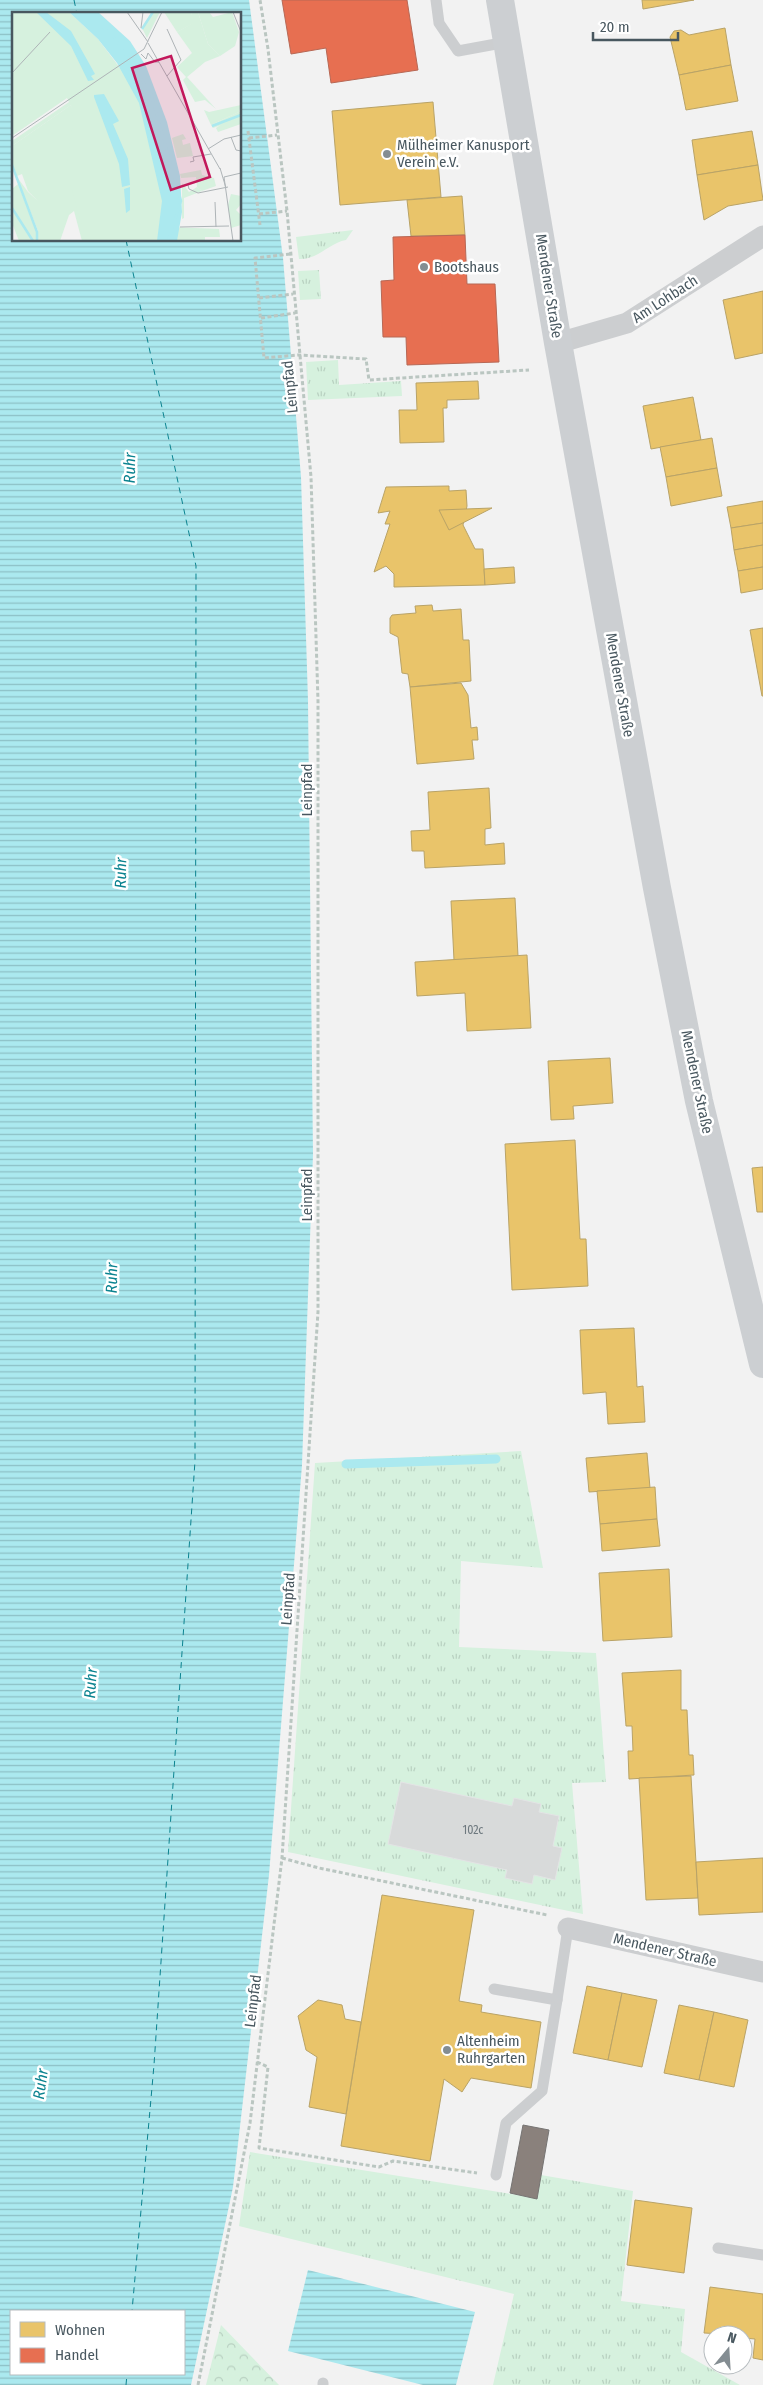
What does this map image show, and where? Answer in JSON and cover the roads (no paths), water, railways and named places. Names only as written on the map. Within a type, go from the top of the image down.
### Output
[{"type":"main road","name":"Mendener Straße","points":[[500,0],[558,343],[655,878],[698,1091],[763,1364]]},
{"type":"street","name":"Am Lohbach","points":[[558,343],[627,323],[763,236]]},
{"type":"street","name":"Mendener Straße","points":[[568,1928],[763,1972]]},
{"type":"lane","points":[[436,0],[439,23],[458,51],[508,42]]},
{"type":"lane","points":[[496,2175],[506,2123],[542,2091],[568,1928]]},
{"type":"lane","points":[[494,1989],[557,2000]]},
{"type":"lane","points":[[718,2248],[763,2255]]},
{"type":"water","name":"Ruhr","points":[[0,0],[249,0],[283,258],[301,477],[308,701],[313,1154],[302,1465],[269,1875],[233,2187],[191,2385],[0,2385]]},
{"type":"water","points":[[308,2270],[475,2312],[456,2385],[423,2385],[288,2351]]},
{"type":"waterway","points":[[346,1464],[496,1459]]},
{"type":"place","name":"Mülheimer Kanusport Verein e.V.","points":[[387,154]]},
{"type":"place","name":"Bootshaus","points":[[424,267]]},
{"type":"place","name":"Altenheim Ruhrgarten","points":[[447,2050]]}]
